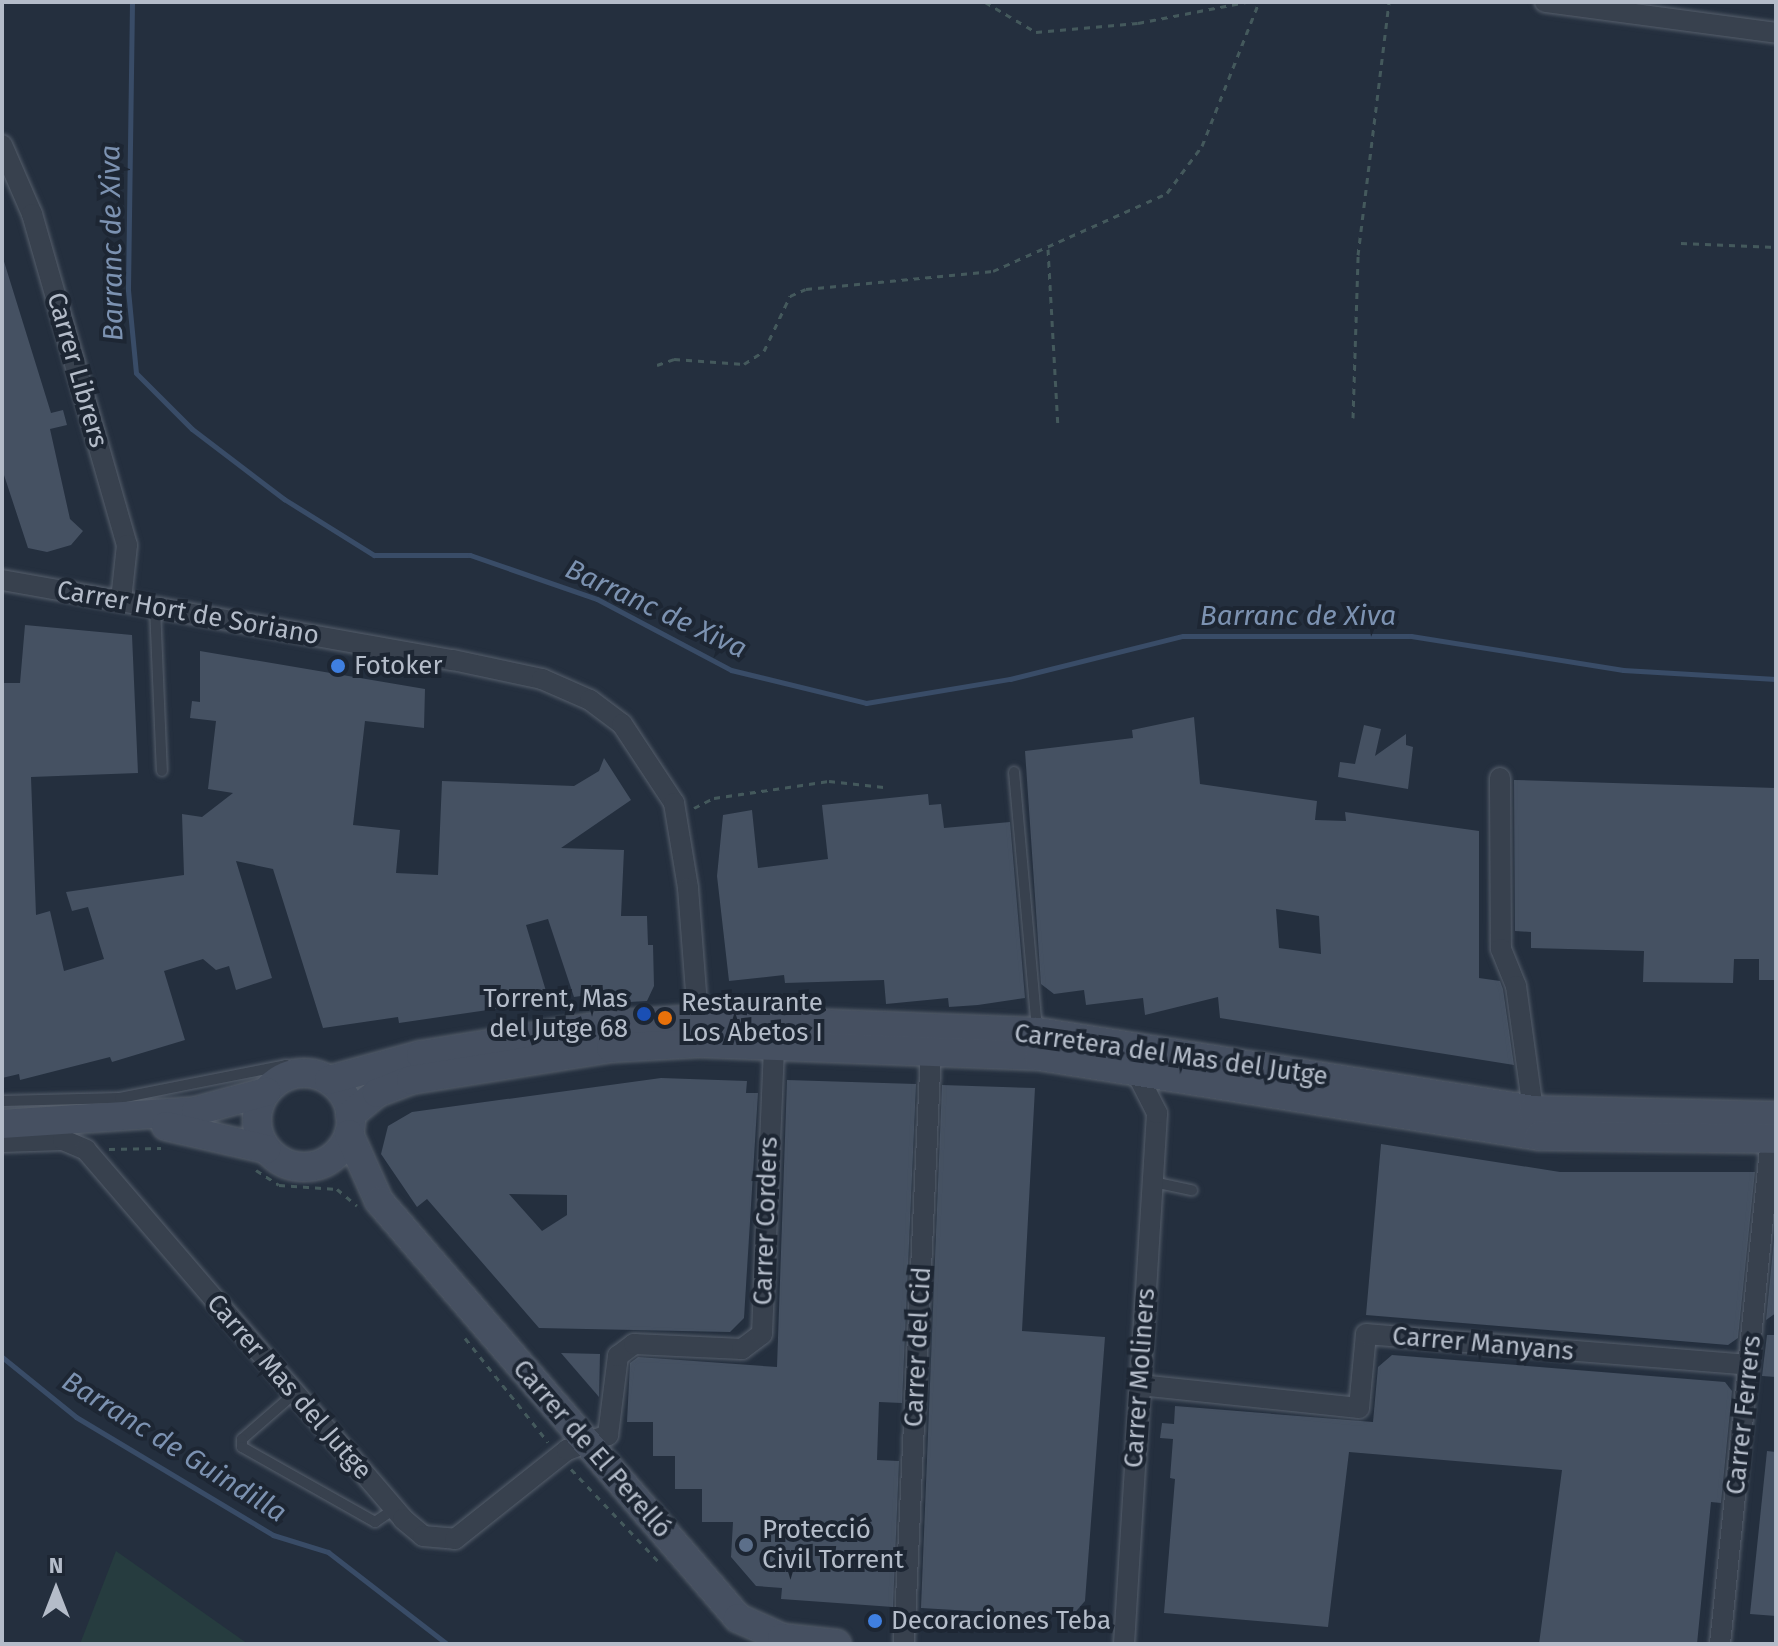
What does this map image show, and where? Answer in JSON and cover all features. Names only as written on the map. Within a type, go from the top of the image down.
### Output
[{"type":"street","points":[[1545,2],[1776,33]]},
{"type":"street","name":"Carrer Librers","points":[[2,145],[9,176],[127,545],[121,600]]},
{"type":"street","name":"Carrer Hort de Soriano","points":[[2,580],[542,679],[590,700],[622,724],[653,763],[676,817],[698,1019]]},
{"type":"street","points":[[1500,778],[1501,949],[1516,986],[1533,1110]]},
{"type":"street","name":"Carretera del Mas del Jutge","points":[[329,1080],[436,1052],[606,1025],[698,1019],[1038,1032],[1533,1110],[1774,1131]]},
{"type":"street","name":"Carretera del Mas del Jutge","points":[[350,1124],[377,1093],[411,1080],[611,1048],[774,1046],[931,1050],[1120,1068],[1539,1136],[1774,1131]]},
{"type":"street","name":"Carrer Corders","points":[[587,1443],[608,1435],[618,1356],[634,1344],[742,1349],[762,1334],[774,1046]]},
{"type":"street","name":"Carrer del Cid","points":[[904,1644],[931,1050]]},
{"type":"street","points":[[1120,1068],[1139,1078],[1157,1113],[1174,1090],[1196,1080]]},
{"type":"street","points":[[2,1124],[117,1110],[196,1111],[266,1092],[295,1074],[329,1080],[350,1124],[373,1208]]},
{"type":"street","points":[[257,1155],[256,1120],[266,1092]]},
{"type":"street","points":[[117,1110],[197,1130],[257,1155],[314,1166],[373,1208]]},
{"type":"street","name":"Carrer Moliners","points":[[1124,1644],[1157,1113]]},
{"type":"street","points":[[314,1166],[329,1159],[350,1124]]},
{"type":"street","name":"Carrer Ferrers","points":[[1720,1644],[1774,1131]]},
{"type":"street","points":[[2,1142],[63,1140],[86,1150]]},
{"type":"street","name":"Carrer Mas del Jutge","points":[[86,1150],[394,1509],[423,1536],[455,1539],[559,1456],[587,1443]]},
{"type":"street","name":"Carrer de El Perelló","points":[[373,1208],[587,1443],[738,1618],[820,1644]]},
{"type":"street","name":"Carrer Manyans","points":[[1140,1385],[1359,1408],[1366,1334],[1749,1365]]},
{"type":"lane","points":[[155,607],[162,771]]},
{"type":"lane","points":[[1014,772],[1038,1032]]},
{"type":"lane","points":[[2,1101],[117,1110],[286,1065],[295,1074]]},
{"type":"lane","points":[[1153,1182],[1192,1190]]},
{"type":"lane","points":[[295,1393],[242,1439],[242,1447],[375,1522],[394,1509]]},
{"type":"path","points":[[985,2],[1036,32],[1138,23],[1246,2]]},
{"type":"path","points":[[657,365],[674,359],[730,365],[756,359],[790,296],[806,289],[970,278],[1048,249],[1148,204],[1179,181],[1228,90],[1259,2]]},
{"type":"path","points":[[1353,418],[1358,255],[1389,2]]},
{"type":"path","points":[[1681,243],[1776,247]]},
{"type":"path","points":[[1048,249],[1058,428]]},
{"type":"path","points":[[676,817],[714,798],[763,788],[829,781],[884,787]]},
{"type":"path","points":[[86,1150],[165,1148]]},
{"type":"path","points":[[257,1155],[279,1185],[337,1189],[373,1208]]},
{"type":"path","points":[[463,1335],[559,1456],[662,1566]]},
{"type":"green space","points":[[116,1551],[248,1644],[80,1644]]},
{"type":"building","points":[[2,255],[51,413],[63,410],[67,425],[50,429],[70,519],[83,531],[71,545],[47,552],[28,548],[2,469]]},
{"type":"building","points":[[25,625],[132,635],[138,773],[31,777],[36,915],[50,911],[64,971],[104,959],[88,907],[72,911],[66,892],[184,875],[182,814],[202,817],[233,793],[208,789],[216,721],[190,718],[192,701],[200,702],[200,651],[425,689],[424,728],[365,721],[353,825],[400,830],[396,873],[438,875],[442,781],[574,786],[599,771],[604,758],[631,800],[561,848],[624,850],[621,916],[647,916],[648,945],[653,945],[654,986],[647,1001],[613,1003],[608,992],[574,997],[548,919],[526,925],[549,1001],[399,1023],[398,1017],[323,1028],[273,869],[236,861],[272,978],[236,990],[229,966],[216,970],[203,959],[164,971],[185,1040],[112,1062],[110,1057],[20,1080],[19,1074],[2,1078],[2,683],[20,683]]},
{"type":"building","points":[[1194,717],[1200,784],[1317,801],[1315,820],[1346,821],[1345,812],[1479,831],[1479,978],[1500,981],[1514,1065],[1220,1018],[1218,997],[1145,1015],[1143,998],[1086,1005],[1084,990],[1054,994],[1041,984],[1025,751],[1133,738],[1132,730]],"holes":[[[1276,909],[1319,916],[1321,954],[1279,948]]]},
{"type":"building","points":[[1364,725],[1381,729],[1375,756],[1406,734],[1406,745],[1413,747],[1408,789],[1338,777],[1340,762],[1355,764]]},
{"type":"building","points":[[1514,780],[1776,788],[1776,980],[1759,980],[1759,959],[1734,959],[1733,983],[1643,982],[1644,951],[1531,948],[1531,932],[1515,931]]},
{"type":"building","points":[[928,794],[929,805],[941,804],[944,828],[1010,822],[1025,998],[949,1007],[948,998],[886,1004],[884,980],[785,983],[784,975],[729,981],[717,876],[723,815],[752,810],[758,868],[828,859],[822,805]]},
{"type":"building","points":[[661,1078],[747,1081],[746,1093],[758,1093],[744,1318],[730,1332],[539,1328],[427,1199],[417,1207],[381,1154],[388,1126],[412,1112]],"holes":[[[509,1194],[567,1195],[567,1215],[542,1231]]]},
{"type":"building","points":[[787,1080],[916,1084],[902,1403],[879,1402],[877,1460],[899,1461],[893,1607],[781,1599],[782,1588],[756,1586],[731,1557],[733,1522],[702,1522],[702,1489],[675,1489],[675,1456],[653,1456],[653,1422],[627,1422],[630,1363],[638,1357],[777,1367]]},
{"type":"building","points":[[942,1085],[1035,1088],[1022,1331],[1105,1337],[1085,1601],[1071,1617],[921,1608]]},
{"type":"building","points":[[1381,1144],[1560,1172],[1755,1172],[1738,1338],[1728,1345],[1366,1315]]},
{"type":"building","points":[[1776,1219],[1776,1313],[1766,1320]]},
{"type":"building","points":[[1767,1335],[1776,1335],[1776,1377],[1762,1376]]},
{"type":"building","points":[[561,1353],[600,1354],[599,1397]]},
{"type":"building","points":[[1392,1355],[1725,1382],[1732,1391],[1721,1503],[1711,1502],[1697,1644],[1539,1644],[1562,1470],[1349,1452],[1328,1627],[1164,1613],[1175,1479],[1170,1478],[1173,1439],[1160,1438],[1162,1423],[1174,1424],[1175,1406],[1373,1422],[1378,1367]]},
{"type":"building","points":[[1767,1451],[1776,1452],[1776,1616],[1750,1614]]},
{"type":"waterway","name":"Barranc de Xiva","points":[[132,2],[128,290],[136,373],[192,429],[284,499],[374,555],[470,555],[597,599],[731,670],[866,703],[1010,679],[1183,636],[1411,636],[1623,670],[1776,679]]},
{"type":"waterway","name":"Barranc de Guindilla","points":[[2,1357],[76,1417],[273,1535],[328,1552],[447,1644]]},
{"type":"place","name":"Fotoker","points":[[338,666]]},
{"type":"place","name":"Torrent, Mas del Jutge 68","points":[[644,1014]]},
{"type":"place","name":"Restaurante Los Abetos I","points":[[665,1018]]},
{"type":"place","name":"Protecció Civil Torrent","points":[[746,1545]]},
{"type":"place","name":"Decoraciones Teba","points":[[875,1621]]}]
